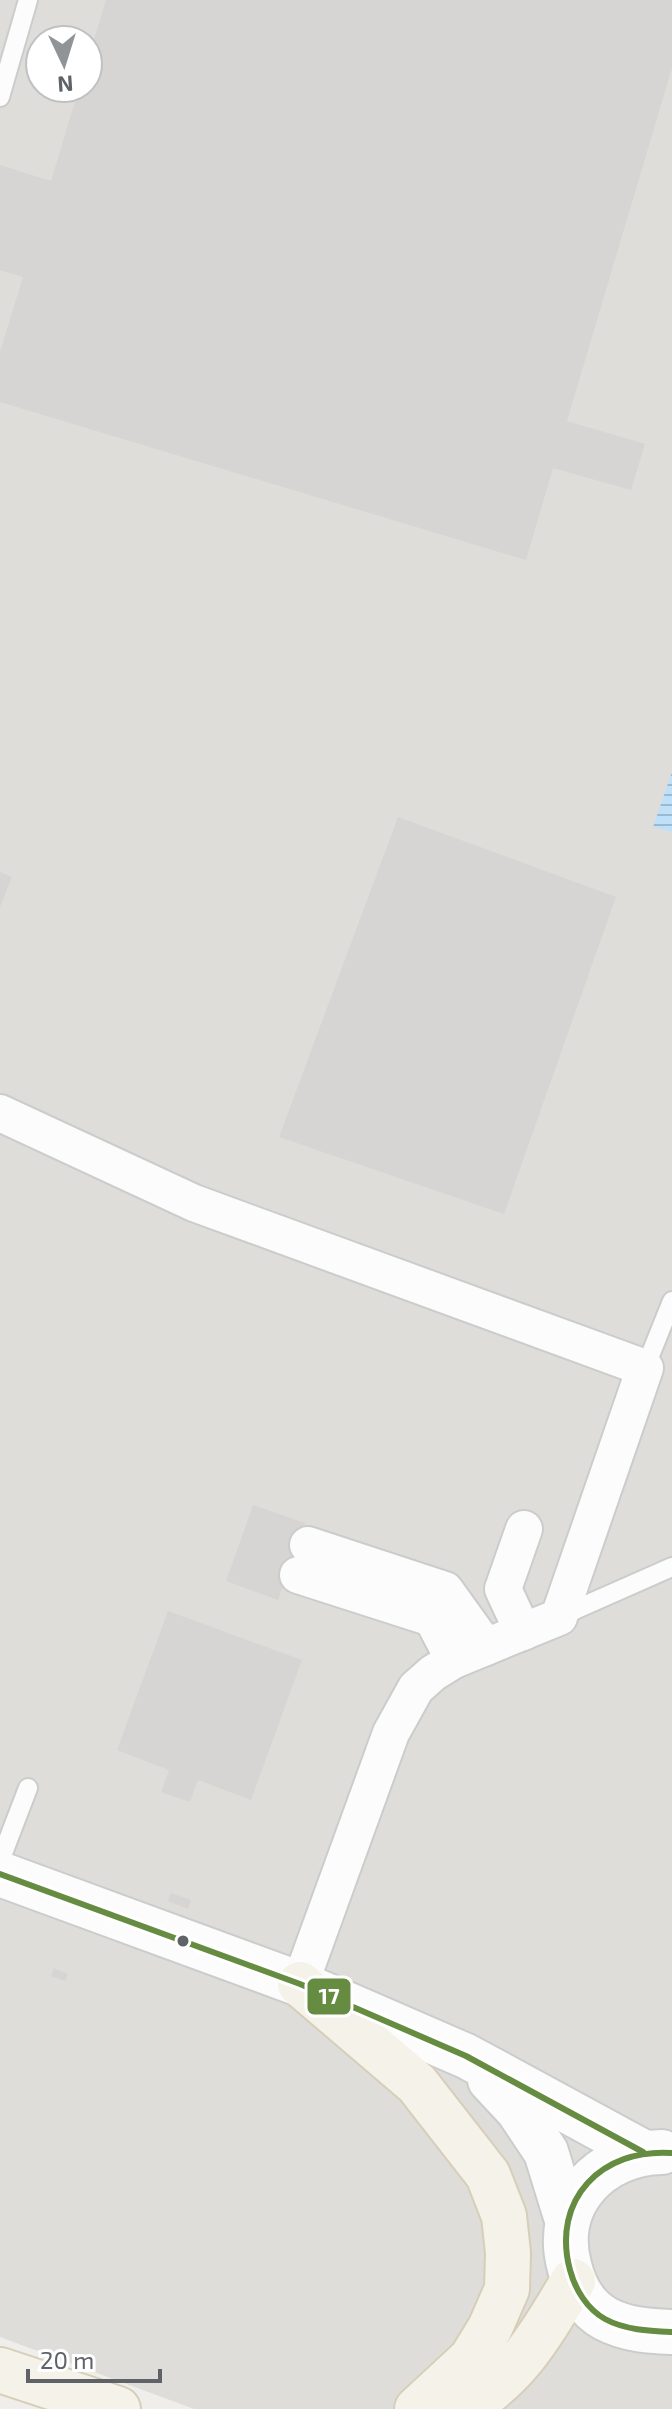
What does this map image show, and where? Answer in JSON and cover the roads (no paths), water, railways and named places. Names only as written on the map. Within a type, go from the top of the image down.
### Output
[{"type":"main road","points":[[300,1984],[417,2084],[488,2175],[504,2216],[508,2253],[507,2289],[490,2328],[471,2359],[417,2409]]},
{"type":"main road","points":[[464,2409],[507,2378],[532,2348],[573,2281]]},
{"type":"main road","points":[[0,2370],[118,2409]]},
{"type":"main road","points":[[0,2388],[55,2409]]},
{"type":"street","points":[[0,1113],[194,1203],[645,1368],[559,1617],[470,1654],[433,1673],[416,1688],[391,1733],[300,1984]]},
{"type":"street","points":[[523,1632],[503,1589],[524,1529]]},
{"type":"street","points":[[303,1560],[445,1590],[470,1654]]},
{"type":"street","points":[[0,1874],[300,1984],[466,2056],[658,2153]]},
{"type":"street","points":[[466,2056],[518,2110],[546,2152],[567,2220]]},
{"type":"street","points":[[658,2153],[617,2161],[596,2173],[577,2195],[567,2220],[565,2250],[573,2281],[586,2302],[606,2319],[637,2330],[672,2332]]},
{"type":"lane","points":[[0,97],[28,0]]},
{"type":"lane","points":[[645,1368],[672,1301]]},
{"type":"lane","points":[[559,1617],[670,1563]]},
{"type":"lane","points":[[0,1861],[28,1788]]},
{"type":"water","points":[[672,772],[672,832],[653,827]]}]
